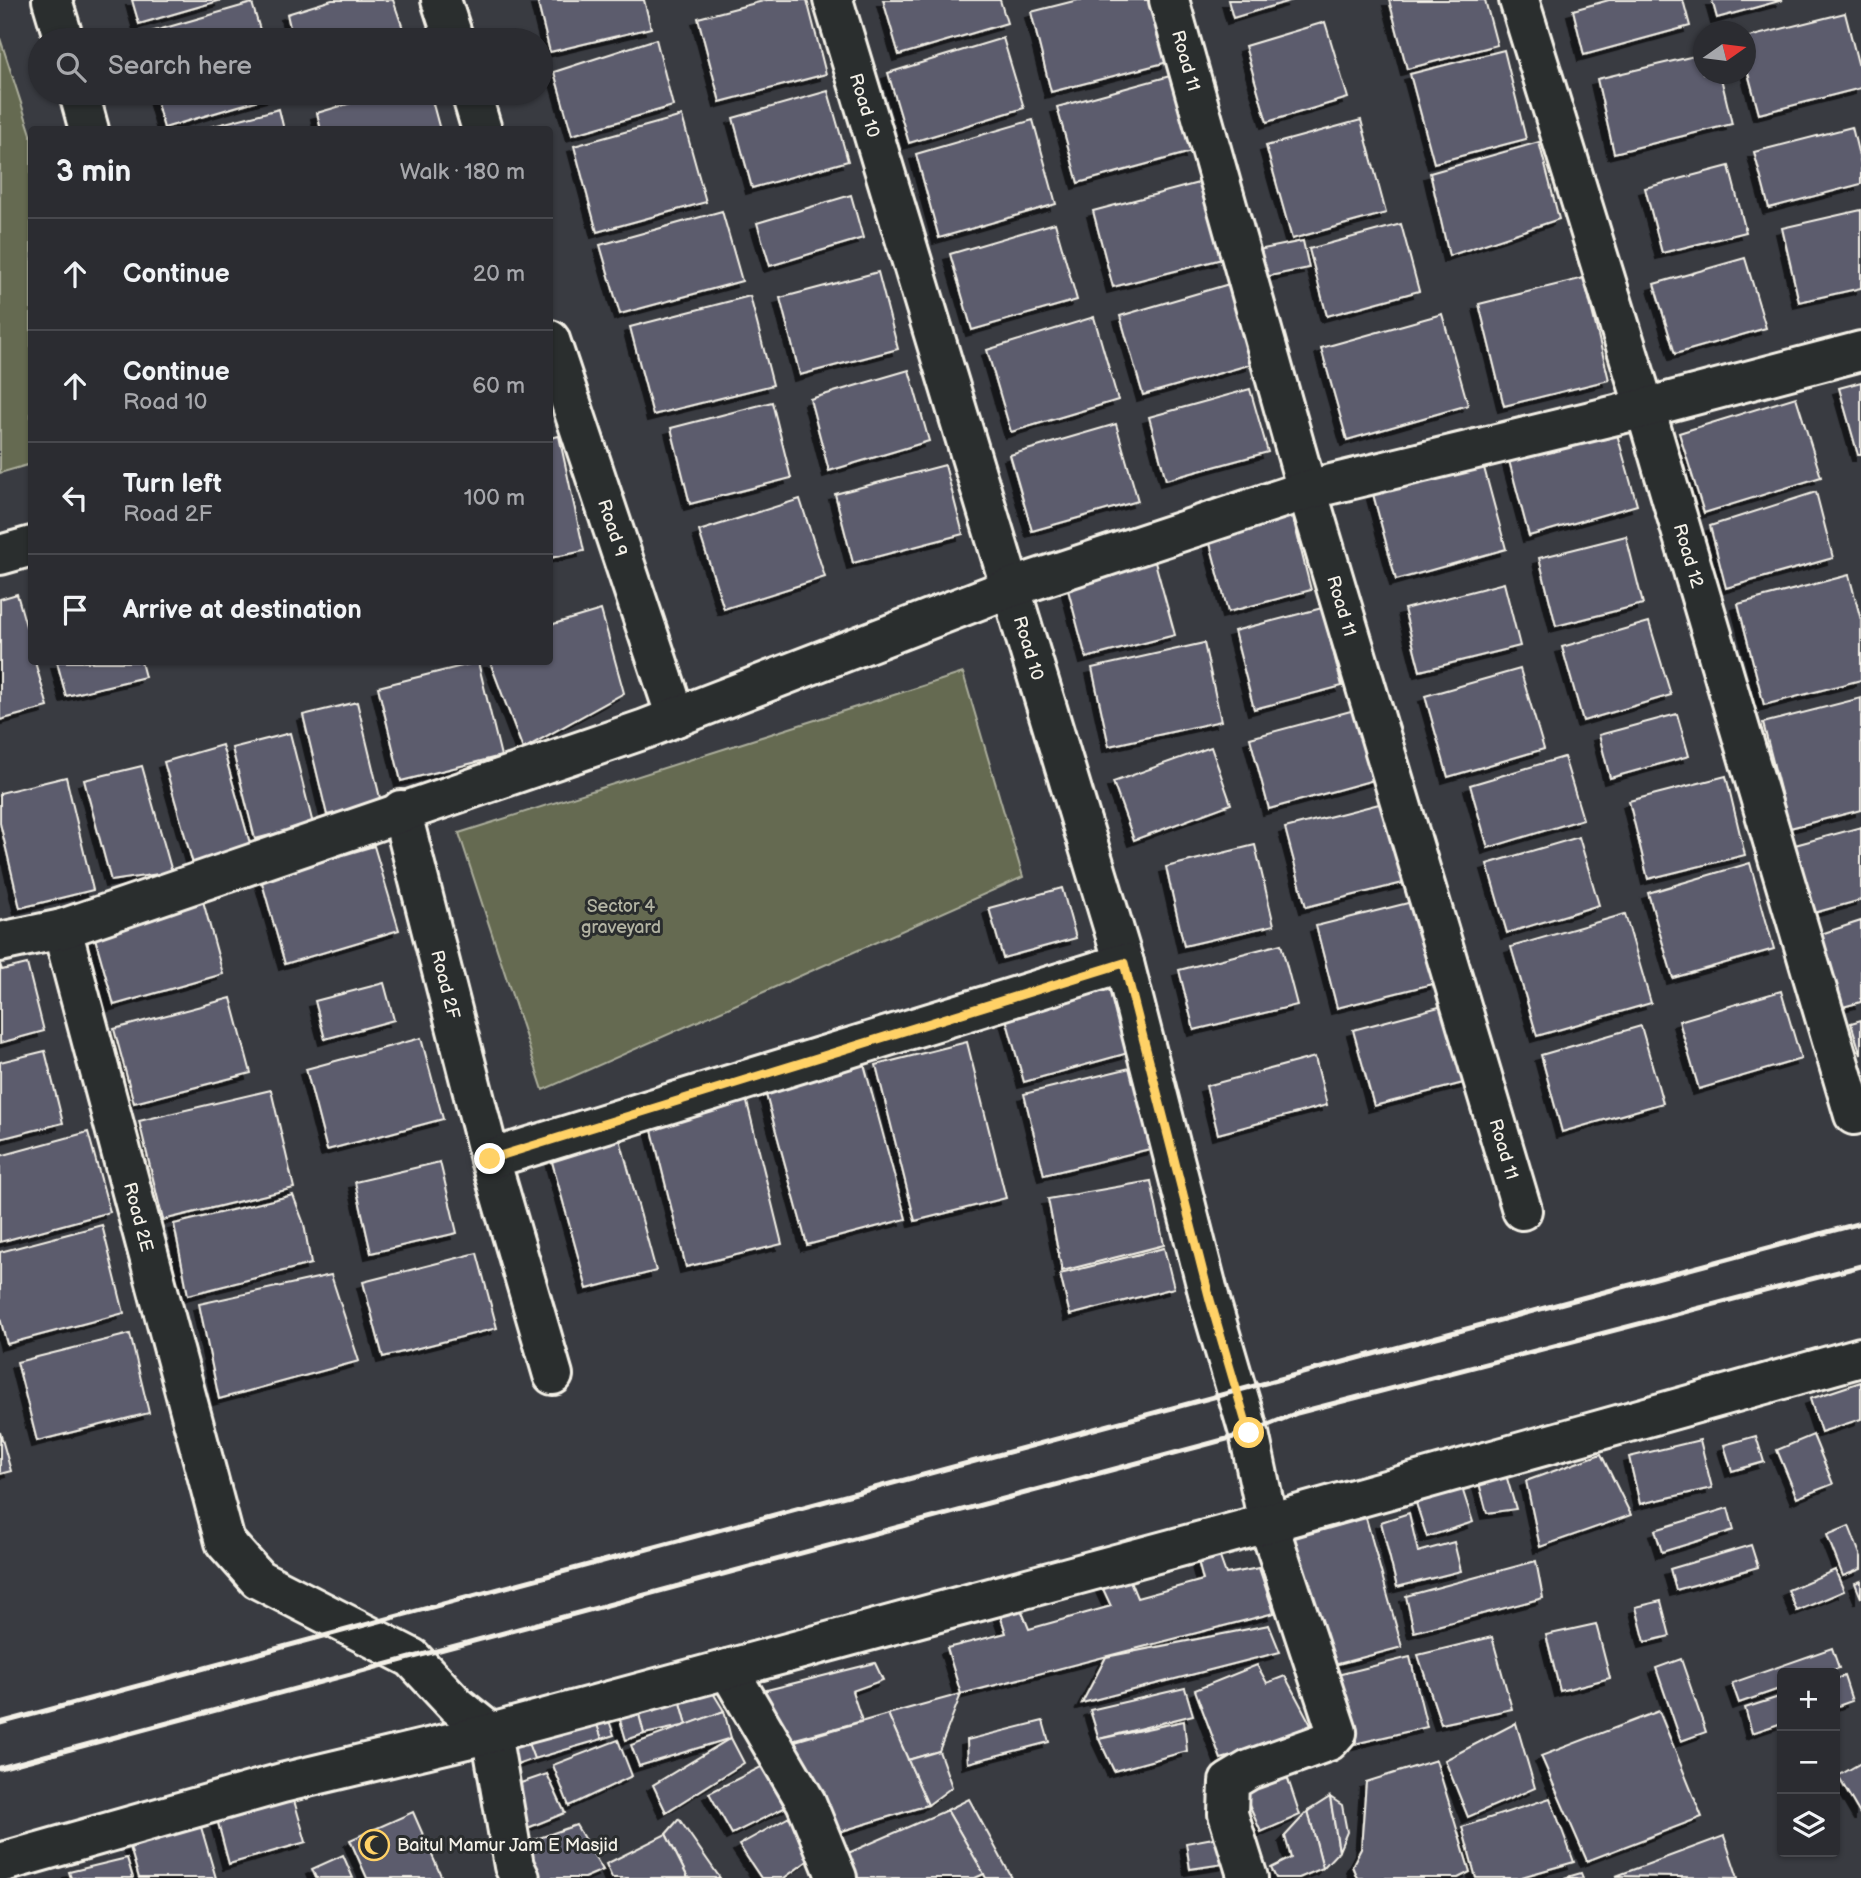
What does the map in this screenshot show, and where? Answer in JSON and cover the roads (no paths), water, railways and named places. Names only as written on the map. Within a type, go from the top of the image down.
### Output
[{"type":"street","points":[[52,0],[60,28]]},
{"type":"street","points":[[441,0],[450,28]]},
{"type":"street","name":"Road 10","points":[[833,0],[1124,963],[1210,1300],[1249,1433],[1268,1523],[1337,1732],[1329,1741],[1249,1770],[1229,1782],[1228,1814],[1248,1878]]},
{"type":"street","name":"Road 11","points":[[1169,0],[1307,491],[1522,1210]]},
{"type":"street","name":"Road 12","points":[[1519,0],[1646,408],[1854,1115]]},
{"type":"street","points":[[82,105],[88,126]]},
{"type":"street","points":[[475,105],[481,126]]},
{"type":"street","points":[[0,942],[62,929],[676,717],[1010,589],[1307,491],[1646,408],[1861,351]]},
{"type":"street","name":"Road 9","points":[[553,361],[557,390],[676,717]]},
{"type":"street","points":[[0,555],[28,547]]},
{"type":"street","name":"Road 2F","points":[[401,810],[490,1159],[553,1375]]},
{"type":"street","name":"Road 2E","points":[[62,929],[225,1542],[258,1579],[412,1658],[456,1705],[491,1733]]},
{"type":"street","points":[[490,1159],[1124,963]]},
{"type":"street","points":[[0,1863],[282,1783],[491,1733],[1268,1523],[1861,1357]]},
{"type":"street","points":[[727,1669],[806,1802],[837,1878]]},
{"type":"street","points":[[491,1733],[514,1866],[520,1878]]},
{"type":"railway","points":[[0,1723],[1861,1223]]},
{"type":"railway","points":[[0,1768],[1249,1433],[1297,1413],[1861,1266]]},
{"type":"place","name":"Baitul Mamur Jam E Masjid","points":[[374,1845]]},
{"type":"park label","name":"Sector 4 graveyard","points":[[621,916]]}]
